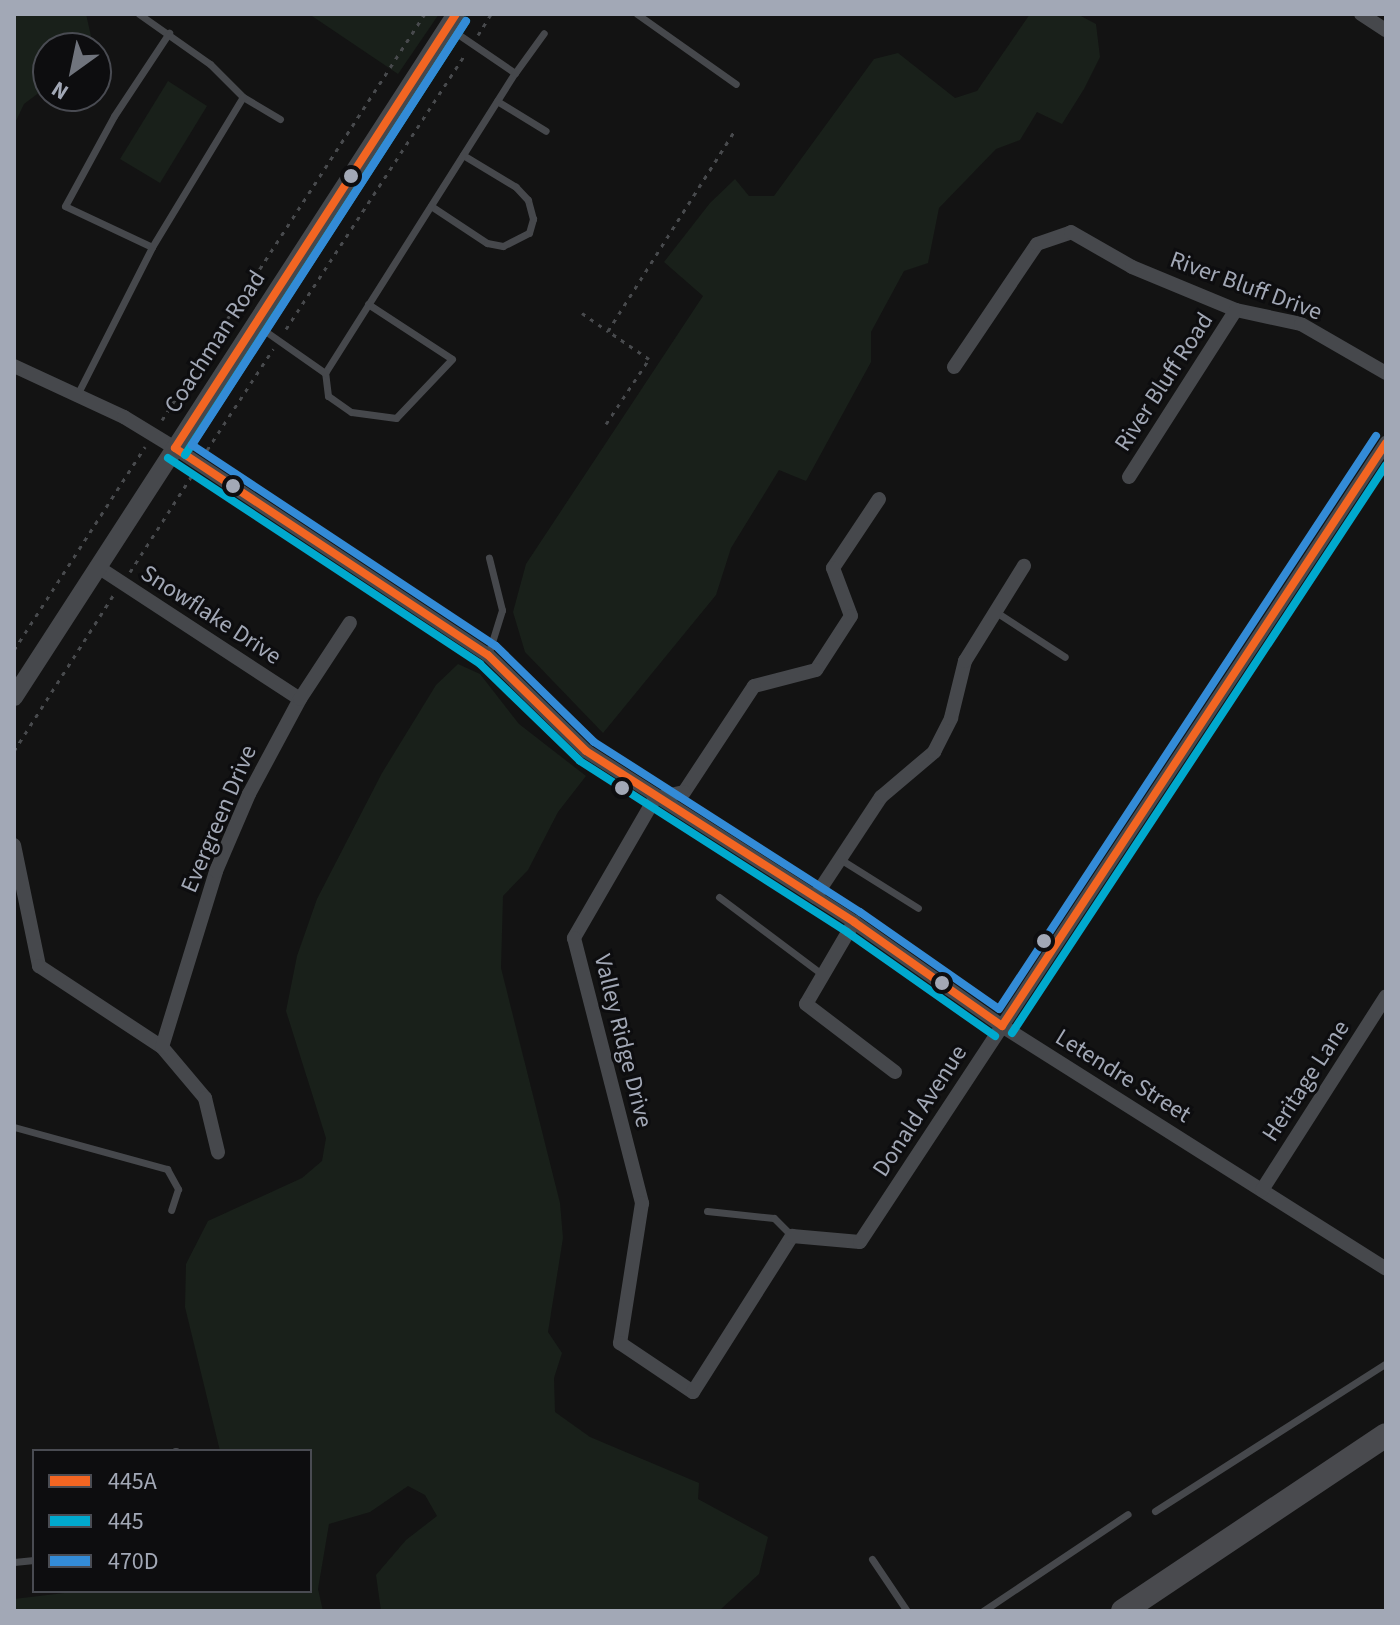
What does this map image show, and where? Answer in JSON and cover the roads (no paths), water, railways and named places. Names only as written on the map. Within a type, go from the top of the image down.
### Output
[{"type":"highway","points":[[1123,1611],[1386,1435]]},
{"type":"street","points":[[1361,14],[1386,30]]},
{"type":"street","name":"Coachman Road","points":[[14,697],[449,19]]},
{"type":"street","name":"River Bluff Drive","points":[[954,367],[1037,244],[1071,232],[1132,267],[1236,310],[1301,324],[1386,373]]},
{"type":"street","name":"River Bluff Road","points":[[1129,477],[1236,310]]},
{"type":"street","name":"Letendre Street","points":[[14,366],[77,395],[175,448],[488,655],[586,751],[655,798],[854,922],[1002,1026],[1386,1269]]},
{"type":"street","name":"Donald Avenue","points":[[792,1236],[860,1242],[1386,443]]},
{"type":"street","points":[[655,798],[684,792],[754,686],[816,670],[851,616],[833,568],[879,499]]},
{"type":"street","points":[[815,897],[881,797],[934,752],[951,718],[965,661],[1024,566]]},
{"type":"street","name":"Snowflake Drive","points":[[98,567],[300,699]]},
{"type":"street","name":"Evergreen Drive","points":[[162,1047],[216,871],[300,699],[350,623]]},
{"type":"street","name":"Valley Ridge Drive","points":[[655,798],[574,938],[642,1203],[620,1343],[693,1392],[792,1236]]},
{"type":"street","points":[[14,845],[39,966],[162,1047],[205,1098],[218,1152]]},
{"type":"street","points":[[854,922],[806,1004],[895,1072]]},
{"type":"street","name":"Heritage Lane","points":[[1262,1190],[1386,996]]},
{"type":"lane","points":[[139,14],[169,33],[243,97],[280,119]]},
{"type":"lane","points":[[637,14],[736,84]]},
{"type":"lane","points":[[449,19],[472,44],[515,73]]},
{"type":"lane","points":[[152,247],[65,206],[114,116],[169,33]]},
{"type":"lane","points":[[368,304],[452,359],[396,418],[351,412],[328,396],[325,373],[368,304],[515,73],[544,33]]},
{"type":"lane","points":[[77,395],[152,247],[243,97]]},
{"type":"lane","points":[[497,101],[546,131]]},
{"type":"lane","points":[[431,206],[487,243],[503,246],[529,233],[533,219],[528,200],[516,187],[463,155]]},
{"type":"lane","points":[[255,325],[325,373]]},
{"type":"lane","points":[[488,655],[502,610],[489,558]]},
{"type":"lane","points":[[994,610],[1065,657]]},
{"type":"lane","points":[[840,859],[918,908]]},
{"type":"lane","points":[[719,897],[823,975]]},
{"type":"lane","points":[[14,1127],[167,1169],[178,1189],[171,1210]]},
{"type":"lane","points":[[707,1211],[774,1218],[792,1236]]},
{"type":"lane","points":[[1155,1511],[1386,1363]]},
{"type":"lane","points":[[983,1611],[1128,1514]]},
{"type":"lane","points":[[872,1559],[907,1611]]}]
